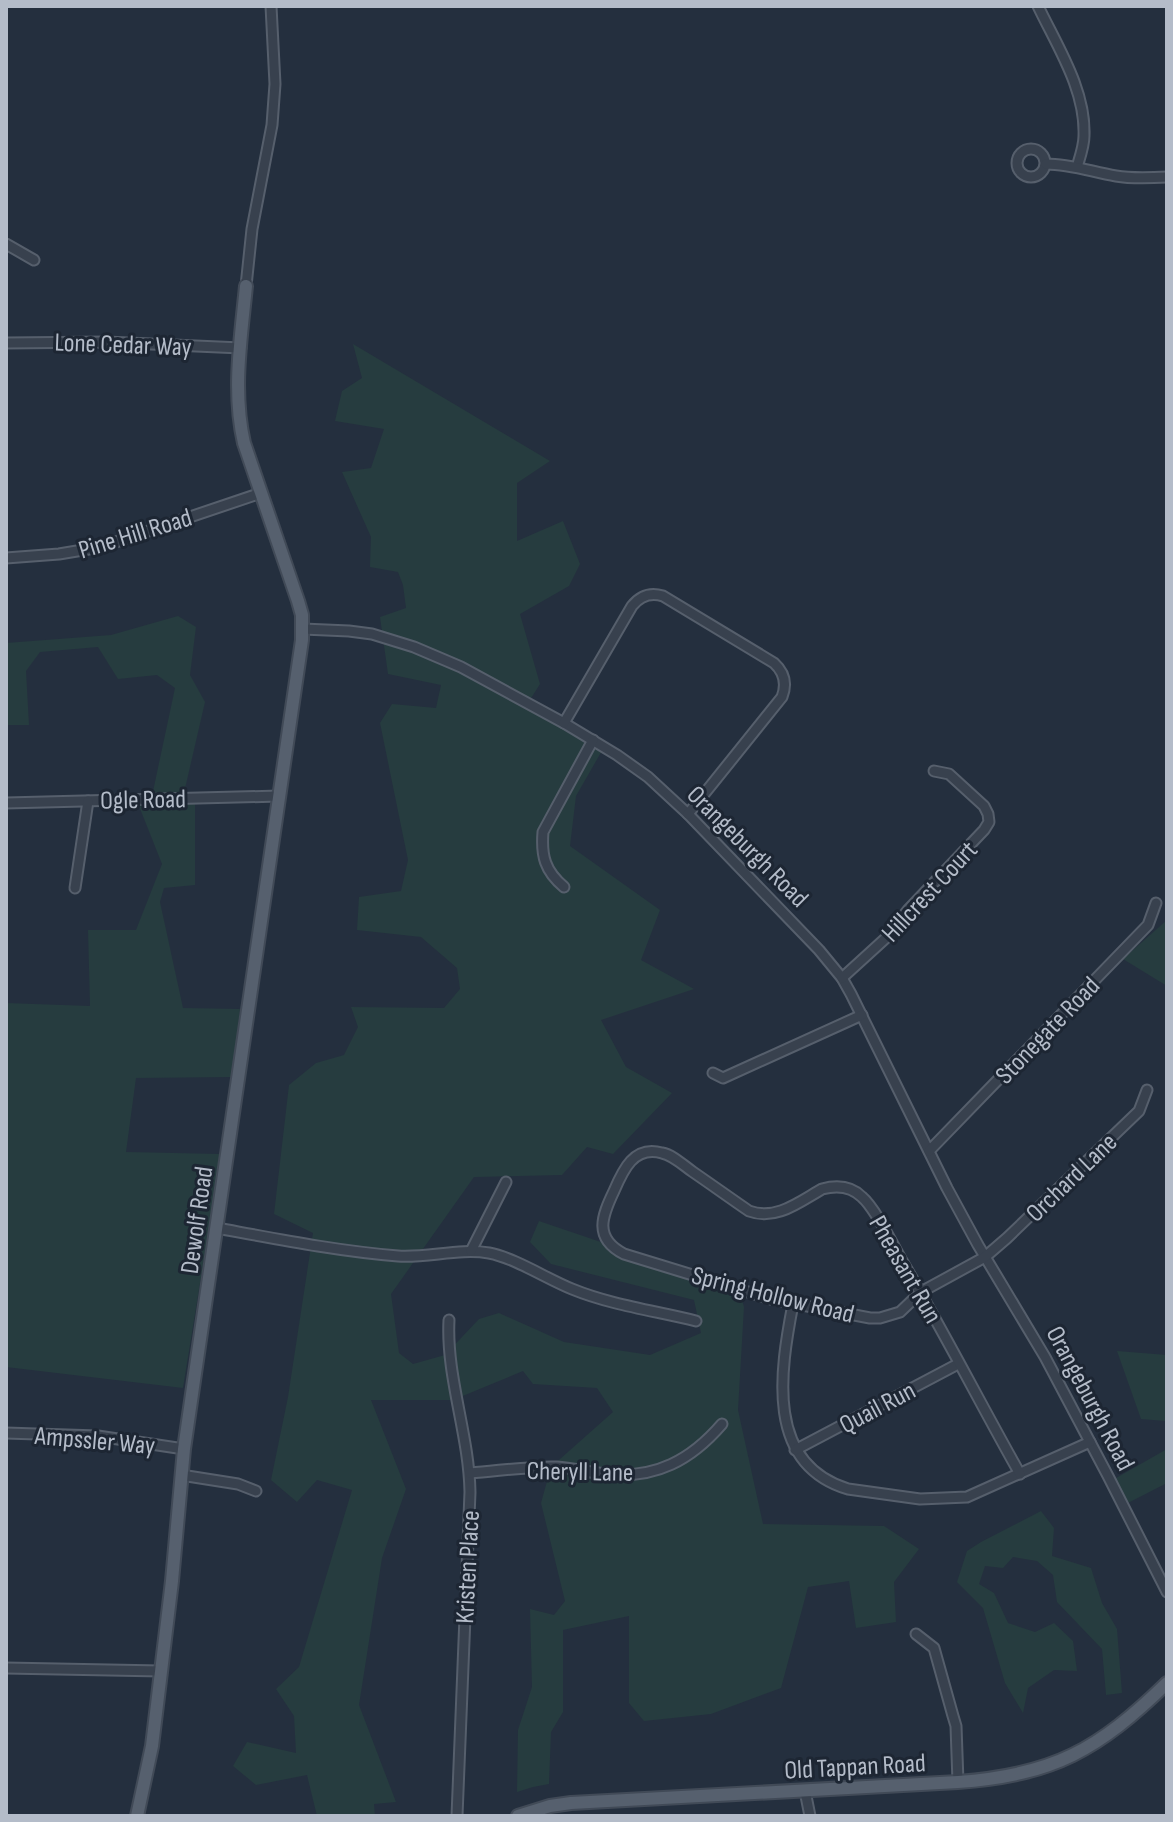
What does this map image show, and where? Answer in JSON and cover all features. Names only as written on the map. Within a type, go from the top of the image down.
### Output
[{"type":"main road","points":[[246,286],[237,387],[240,425],[298,601],[303,629]]},
{"type":"main road","name":"Dewolf Road","points":[[137,1816],[152,1746],[184,1449],[303,629]]},
{"type":"main road","name":"Old Tappan Road","points":[[518,1816],[571,1803],[992,1780],[1024,1774],[1087,1748],[1125,1722],[1167,1683]]},
{"type":"street","points":[[246,286],[253,220],[272,125],[275,84],[271,6]]},
{"type":"street","points":[[1038,6],[1079,96],[1084,139],[1077,167]]},
{"type":"street","points":[[1046,164],[1128,178],[1167,177]]},
{"type":"street","points":[[6,244],[34,260]]},
{"type":"street","name":"Lone Cedar Way","points":[[6,343],[106,342],[241,348]]},
{"type":"street","name":"Pine Hill Road","points":[[6,558],[101,547],[261,493]]},
{"type":"street","points":[[564,723],[632,606],[649,594],[663,596],[774,663],[783,675],[782,697],[688,814]]},
{"type":"street","name":"Orangeburgh Road","points":[[303,629],[372,634],[414,647],[461,667],[593,740],[648,777],[688,814],[819,950],[842,978],[967,1227],[1045,1357],[1167,1592]]},
{"type":"street","points":[[564,887],[551,876],[542,849],[543,832],[593,740]]},
{"type":"street","name":"Hillcrest Court","points":[[842,978],[887,937],[989,822],[984,806],[949,774],[934,771]]},
{"type":"street","name":"Ogle Road","points":[[6,803],[279,796]]},
{"type":"street","points":[[75,888],[88,801]]},
{"type":"street","name":"Stonegate Road","points":[[929,1151],[1148,925],[1156,903]]},
{"type":"street","points":[[713,1073],[723,1078],[862,1015]]},
{"type":"street","name":"Orchard Lane","points":[[985,1257],[1139,1111],[1147,1090]]},
{"type":"street","name":"Pheasant Run","points":[[615,1189],[630,1160],[653,1151],[670,1156],[757,1214],[780,1212],[830,1187],[846,1188],[862,1196],[921,1292],[1020,1474]]},
{"type":"street","points":[[471,1251],[506,1182]]},
{"type":"street","name":"Spring Hollow Road","points":[[615,1189],[602,1221],[606,1238],[617,1250],[793,1304],[880,1318],[900,1312],[921,1292],[985,1257]]},
{"type":"street","points":[[217,1228],[326,1248],[399,1256],[471,1251],[492,1253],[575,1291],[696,1321]]},
{"type":"street","points":[[793,1304],[782,1376],[786,1424],[795,1450],[815,1473],[836,1486],[904,1497],[967,1497],[1090,1442]]},
{"type":"street","name":"Kristen Place","points":[[449,1320],[448,1342],[470,1473],[457,1816]]},
{"type":"street","name":"Quail Run","points":[[795,1450],[958,1364]]},
{"type":"street","name":"Cheryll Lane","points":[[470,1473],[545,1467],[618,1475],[651,1471],[696,1450],[722,1424]]},
{"type":"street","name":"Ampssler Way","points":[[6,1433],[98,1436],[184,1449]]},
{"type":"street","points":[[181,1475],[238,1484],[256,1491]]},
{"type":"street","points":[[916,1634],[934,1648],[956,1726],[958,1782]]},
{"type":"street","points":[[6,1668],[161,1671]]},
{"type":"street","points":[[805,1791],[810,1816]]},
{"type":"green space","points":[[353,344],[550,461],[517,483],[517,541],[563,521],[580,564],[569,586],[520,614],[540,684],[528,703],[603,749],[576,796],[570,846],[660,910],[641,960],[694,989],[601,1020],[626,1067],[672,1093],[613,1154],[587,1147],[562,1175],[474,1177],[391,1294],[399,1353],[413,1364],[445,1355],[479,1319],[499,1313],[564,1342],[650,1355],[701,1333],[694,1300],[551,1264],[530,1242],[539,1221],[739,1289],[744,1307],[738,1410],[763,1524],[884,1526],[919,1549],[894,1582],[896,1622],[856,1628],[849,1581],[808,1587],[781,1688],[711,1714],[644,1721],[629,1703],[629,1616],[563,1630],[563,1712],[551,1732],[549,1784],[517,1792],[518,1730],[532,1687],[530,1609],[554,1615],[565,1601],[541,1503],[551,1467],[613,1412],[597,1388],[533,1384],[523,1371],[453,1400],[371,1400],[406,1489],[382,1558],[359,1705],[396,1802],[374,1804],[375,1816],[317,1816],[307,1775],[256,1785],[233,1766],[247,1742],[296,1753],[294,1716],[276,1689],[299,1667],[352,1490],[317,1480],[297,1502],[271,1480],[288,1397],[313,1233],[274,1214],[289,1085],[316,1063],[344,1055],[358,1027],[351,1007],[444,1008],[460,989],[457,968],[421,937],[357,930],[359,897],[401,891],[408,860],[380,723],[392,704],[436,708],[441,685],[388,674],[380,617],[406,608],[403,585],[398,572],[370,567],[371,537],[342,472],[371,468],[384,429],[335,421],[342,391],[362,378]]},
{"type":"green space","points":[[178,616],[196,627],[190,675],[205,702],[184,793],[195,793],[195,885],[164,888],[160,902],[183,1008],[240,1009],[233,1077],[136,1078],[126,1152],[221,1154],[183,1388],[6,1367],[6,1003],[90,1006],[88,930],[136,930],[162,864],[135,796],[152,796],[175,688],[157,675],[118,679],[98,647],[40,652],[26,671],[29,725],[6,725],[6,643],[111,635]]},
{"type":"green space","points":[[1167,920],[1167,986],[1123,959]]},
{"type":"green space","points":[[1117,1351],[1167,1355],[1167,1423],[1141,1419]]},
{"type":"green space","points":[[1167,1449],[1167,1483],[1122,1506],[1109,1482]]},
{"type":"green space","points":[[1041,1511],[1054,1528],[1052,1556],[1091,1568],[1102,1603],[1117,1629],[1122,1693],[1106,1695],[1102,1649],[1057,1602],[1053,1575],[1037,1561],[1013,1557],[1003,1568],[985,1566],[979,1584],[994,1593],[1008,1623],[1035,1632],[1054,1623],[1073,1641],[1077,1671],[1054,1670],[1028,1688],[1023,1713],[1005,1683],[983,1608],[957,1582],[967,1551]]}]
